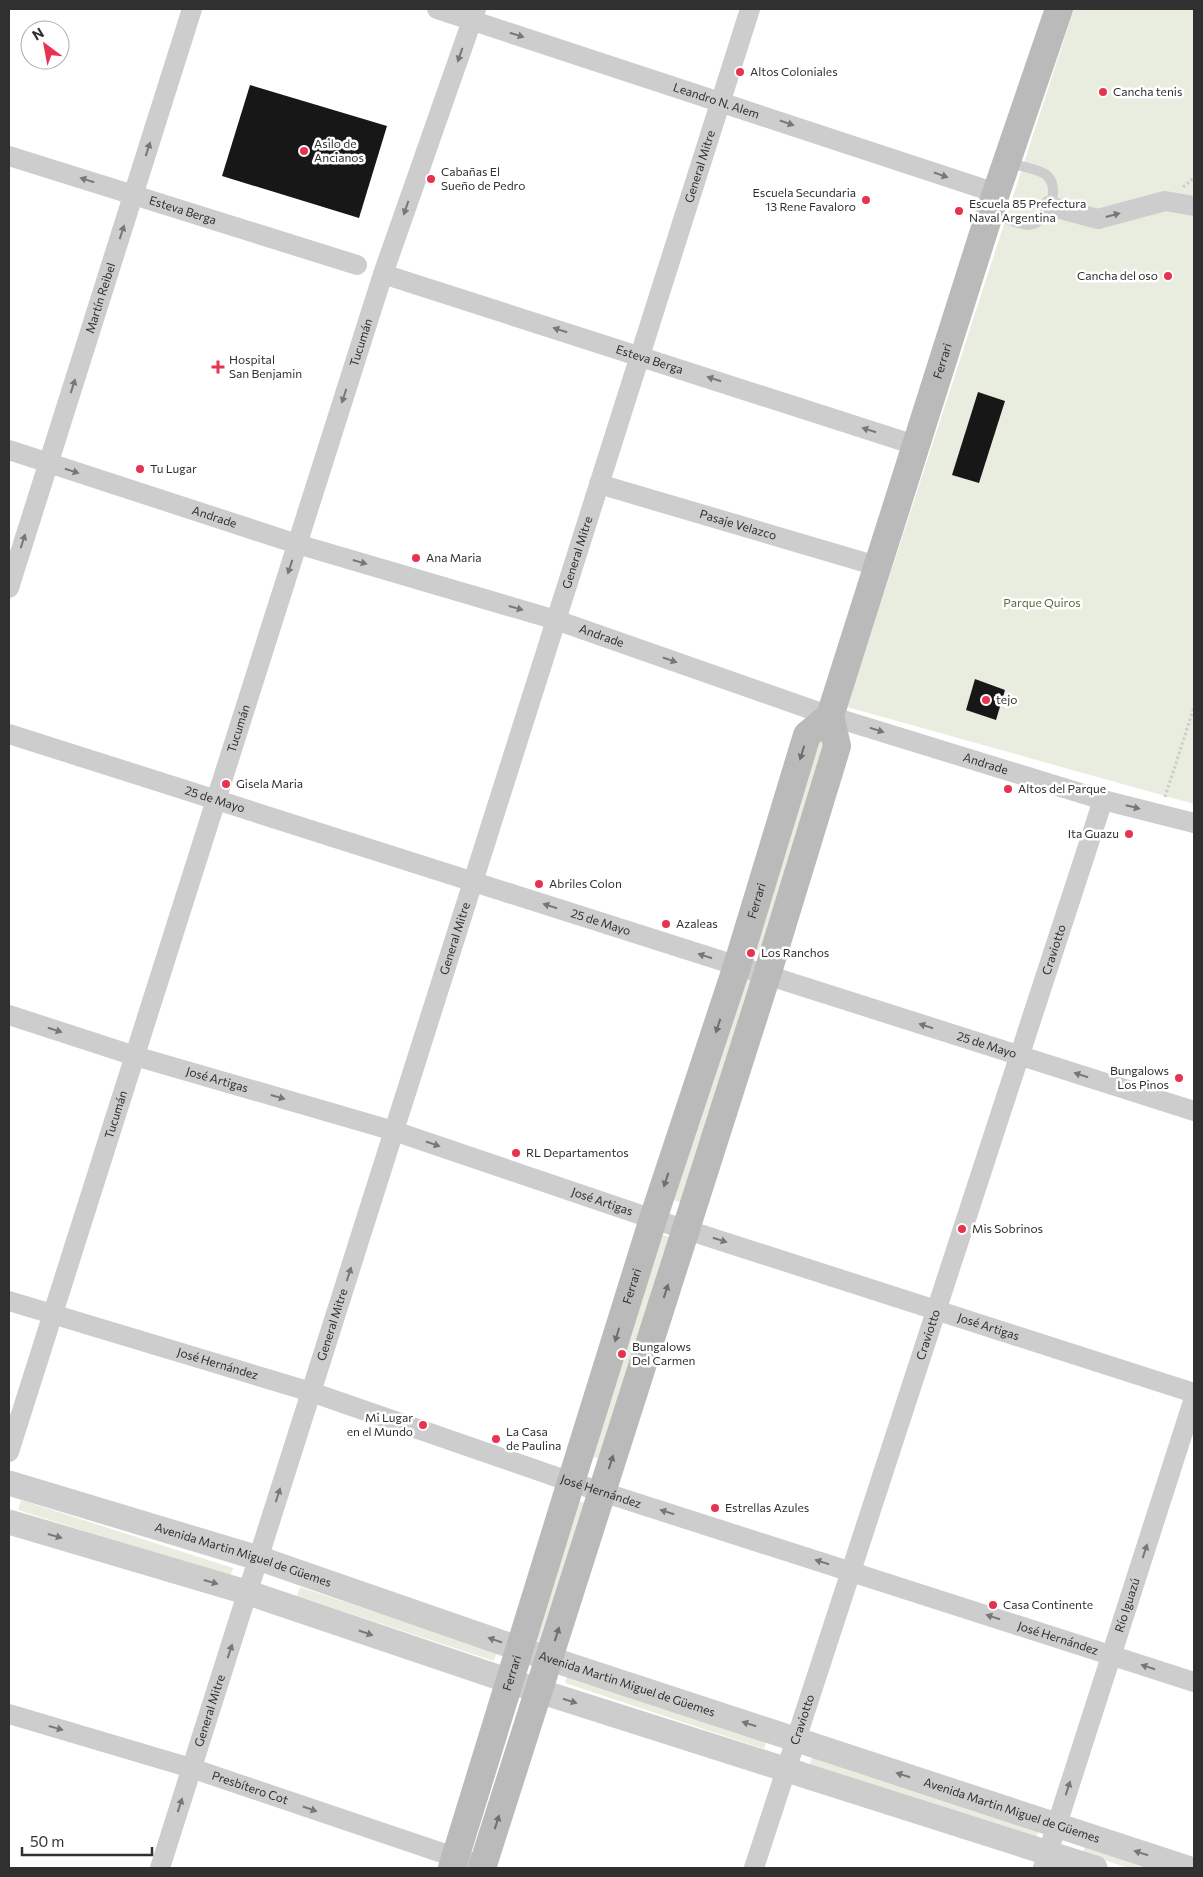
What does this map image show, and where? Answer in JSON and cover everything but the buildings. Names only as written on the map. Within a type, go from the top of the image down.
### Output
[{"type":"main road","name":"Ferrari","points":[[454,1863],[571,1482],[654,1219],[737,966],[807,735],[830,716],[1006,162],[1059,9]]},
{"type":"main road","points":[[485,1867],[549,1659],[767,975],[837,746],[830,716]]},
{"type":"street","name":"Martín Reibel","points":[[9,588],[192,9]]},
{"type":"street","name":"Leandro N. Alem","points":[[437,9],[474,14],[721,101],[993,203]]},
{"type":"street","name":"General Mitre","points":[[160,1868],[249,1593],[258,1558],[750,9]]},
{"type":"street","name":"Tucumán","points":[[9,1452],[383,274],[474,14]]},
{"type":"street","name":"Esteva Berga","points":[[9,156],[357,265]]},
{"type":"street","points":[[1049,206],[1098,219],[1165,201],[1194,206]]},
{"type":"street","name":"Esteva Berga","points":[[383,274],[915,445]]},
{"type":"street","name":"Andrade","points":[[9,450],[297,544],[556,620],[830,716],[1103,800],[1194,823]]},
{"type":"street","name":"Pasaje Velazco","points":[[599,484],[877,566]]},
{"type":"street","name":"25 de Mayo","points":[[9,734],[1194,1111]]},
{"type":"street","name":"Craviotto","points":[[754,1868],[1103,800]]},
{"type":"street","name":"José Artigas","points":[[9,1015],[135,1056],[394,1131],[654,1219],[1194,1393]]},
{"type":"street","name":"José Hernández","points":[[9,1301],[52,1316],[311,1392],[571,1482],[1194,1682]]},
{"type":"street","name":"Río Iguazú","points":[[1045,1860],[1194,1398]]},
{"type":"street","name":"Avenida Martin Miguel de Güemes","points":[[9,1483],[258,1558],[549,1659],[1187,1868]]},
{"type":"street","points":[[9,1522],[249,1593],[539,1691],[786,1770],[1045,1860],[1096,1868]]},
{"type":"street","name":"Presbítero Cot","points":[[9,1714],[191,1768],[454,1863],[485,1867]]},
{"type":"lane","points":[[993,203],[1028,225],[1041,219],[1054,193],[1051,182],[1045,174],[1006,162]]},
{"type":"path","points":[[1159,814],[1194,707]]},
{"type":"green space","name":"Parque Quiros","points":[[1074,9],[1194,9],[1194,804],[847,707]]},
{"type":"green space","points":[[821,727],[834,731],[764,952],[751,949]]},
{"type":"green space","points":[[743,978],[756,982],[686,1204],[673,1200]]},
{"type":"green space","points":[[660,1234],[673,1238],[603,1460],[590,1456]]},
{"type":"green space","points":[[21,1500],[233,1568],[230,1577],[18,1510]]},
{"type":"green space","points":[[575,1500],[589,1504],[545,1643],[532,1639]]},
{"type":"green space","points":[[300,1587],[497,1652],[494,1661],[297,1596]]},
{"type":"green space","points":[[568,1673],[767,1739],[764,1749],[565,1683]]},
{"type":"green space","points":[[813,1754],[1039,1829],[1036,1839],[810,1764]]},
{"type":"green space","points":[[1086,1843],[1161,1868],[1128,1868],[1083,1853]]},
{"type":"place","name":"Altos Coloniales","points":[[740,72]]},
{"type":"place","name":"Cancha tenis","points":[[1103,92]]},
{"type":"place","name":"Asilo de Ancianos","points":[[304,151]]},
{"type":"place","name":"Cabañas El Sueño de Pedro","points":[[431,179]]},
{"type":"place","name":"Escuela Secundaria 13 Rene Favaloro","points":[[866,200]]},
{"type":"place","name":"Escuela 85 Prefectura Naval Argentina","points":[[959,211]]},
{"type":"place","name":"Cancha del oso","points":[[1168,276]]},
{"type":"place","name":"Hospital San Benjamin","points":[[218,367]]},
{"type":"place","name":"Tu Lugar","points":[[140,469]]},
{"type":"place","name":"Ana Maria","points":[[416,558]]},
{"type":"place","name":"tejo","points":[[986,700]]},
{"type":"place","name":"Gisela Maria","points":[[226,784]]},
{"type":"place","name":"Altos del Parque","points":[[1008,789]]},
{"type":"place","name":"Ita Guazu","points":[[1129,834]]},
{"type":"place","name":"Abriles Colon","points":[[539,884]]},
{"type":"place","name":"Azaleas","points":[[666,924]]},
{"type":"place","name":"Los Ranchos","points":[[751,953]]},
{"type":"place","name":"Bungalows Los Pinos","points":[[1179,1078]]},
{"type":"place","name":"RL Departamentos","points":[[516,1153]]},
{"type":"place","name":"Mis Sobrinos","points":[[962,1229]]},
{"type":"place","name":"Bungalows Del Carmen","points":[[622,1354]]},
{"type":"place","name":"Mi Lugar en el Mundo","points":[[423,1425]]},
{"type":"place","name":"La Casa de Paulina","points":[[496,1439]]},
{"type":"place","name":"Estrellas Azules","points":[[715,1508]]},
{"type":"place","name":"Casa Continente","points":[[993,1605]]}]
